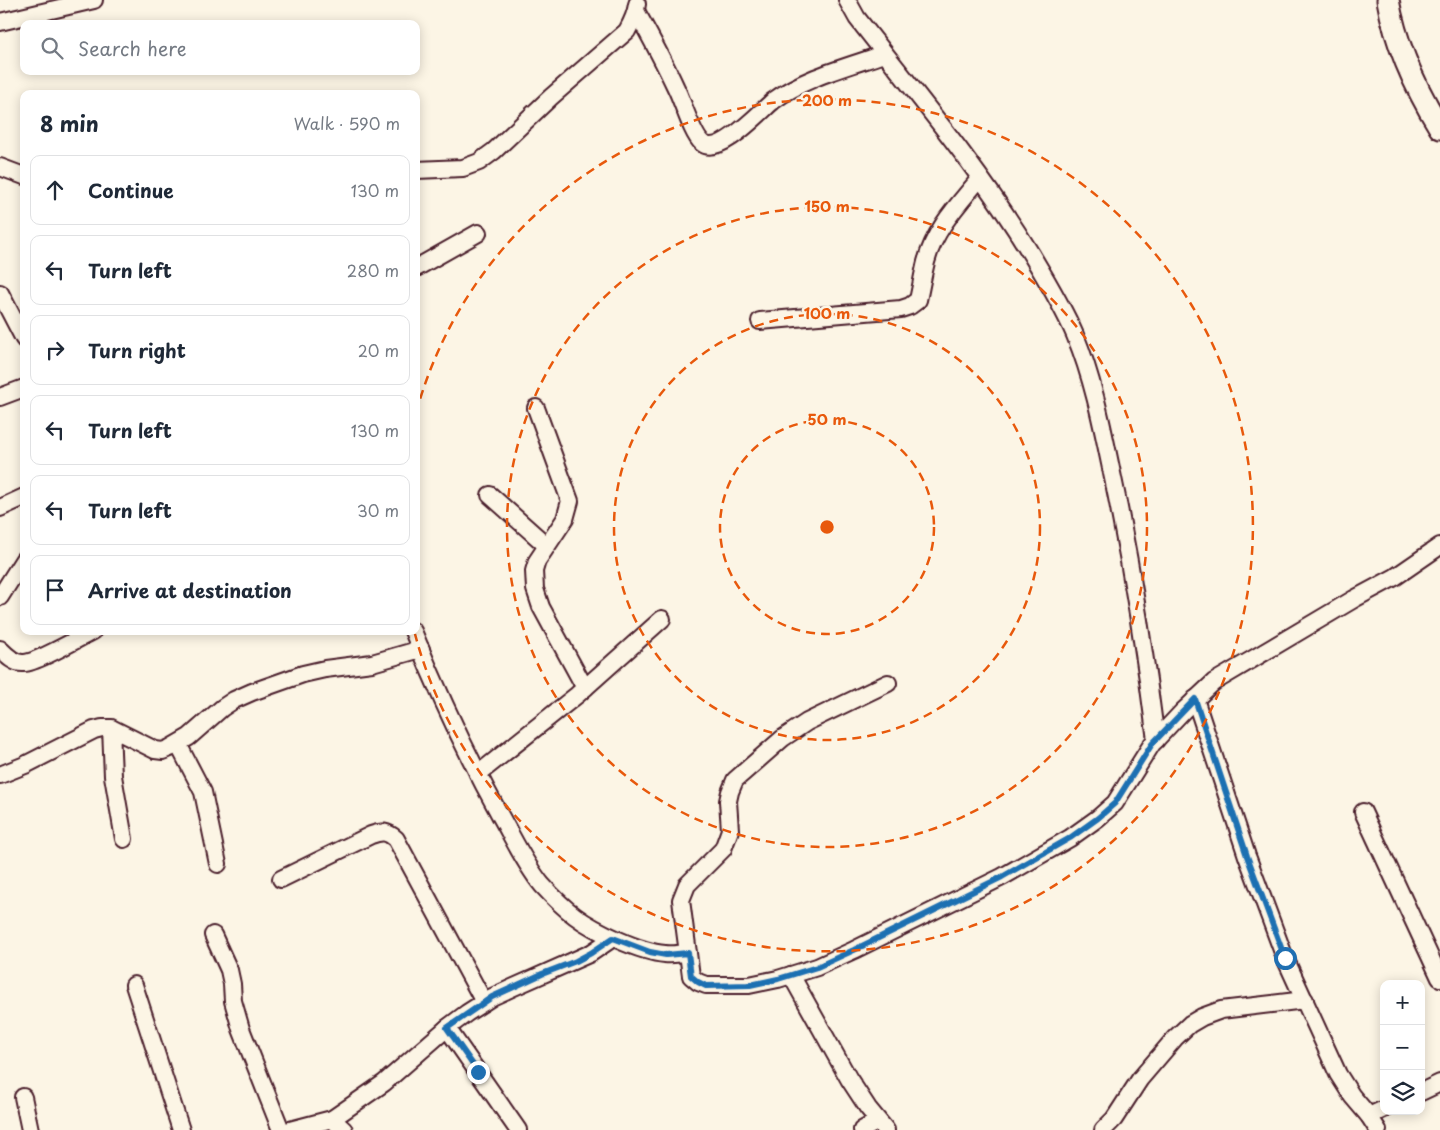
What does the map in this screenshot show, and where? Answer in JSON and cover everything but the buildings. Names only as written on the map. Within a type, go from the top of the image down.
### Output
[{"type":"street","points":[[0,22],[54,4],[94,0]]},
{"type":"street","points":[[847,0],[857,18],[980,178],[1009,219],[1045,277],[1074,333],[1086,366],[1101,422],[1127,544],[1147,668],[1156,740]]},
{"type":"street","points":[[1388,0],[1403,57],[1440,128]]},
{"type":"street","points":[[637,5],[677,89],[696,135],[702,144],[710,147],[721,144],[773,101],[790,90],[808,81],[884,54]]},
{"type":"street","points":[[420,170],[463,168],[479,162],[494,152],[551,97],[627,31],[637,5]]},
{"type":"street","points":[[0,167],[20,174]]},
{"type":"street","points":[[760,321],[910,306],[918,300],[926,260],[938,231],[980,178]]},
{"type":"street","points":[[420,266],[478,233]]},
{"type":"street","points":[[0,293],[20,331]]},
{"type":"street","points":[[0,397],[20,390]]},
{"type":"street","points":[[536,408],[570,501],[565,519],[537,561],[534,571],[535,589],[541,607],[585,688]]},
{"type":"street","points":[[490,495],[546,545]]},
{"type":"street","points":[[0,508],[20,499]]},
{"type":"street","points":[[888,683],[807,722],[783,738],[735,780],[728,801],[730,830],[723,849],[687,885],[681,900],[691,976],[698,982],[706,986],[750,985],[817,967],[1002,877],[1070,838],[1115,803],[1126,788],[1136,767],[1156,740],[1214,682],[1354,599],[1395,577],[1440,546]]},
{"type":"street","points":[[0,596],[20,565]]},
{"type":"street","points":[[478,774],[585,688],[662,619]]},
{"type":"street","points":[[0,649],[10,658],[25,663],[85,635]]},
{"type":"street","points":[[415,635],[448,712],[478,774],[526,862],[542,884],[575,916],[613,938],[650,952],[666,955],[688,953]]},
{"type":"street","points":[[0,775],[25,765],[94,730],[102,728],[111,728],[155,750],[163,751],[189,737],[234,700],[252,692],[303,674],[372,663],[421,650]]},
{"type":"street","points":[[1195,699],[1247,856],[1285,958],[1338,1074],[1378,1130]]},
{"type":"street","points":[[111,728],[113,776],[124,839]]},
{"type":"street","points":[[178,744],[202,792],[218,864]]},
{"type":"street","points":[[1363,812],[1440,978]]},
{"type":"street","points":[[281,879],[371,835],[381,831],[389,833],[396,839],[484,1002]]},
{"type":"street","points":[[213,935],[228,970],[232,984],[233,1001],[241,1029],[281,1130]]},
{"type":"street","points":[[290,1130],[332,1119],[384,1083],[447,1028],[484,1002],[583,957],[613,938]]},
{"type":"street","points":[[791,975],[849,1079],[882,1125],[862,1130]]},
{"type":"street","points":[[134,985],[181,1130]]},
{"type":"street","points":[[1103,1130],[1114,1119],[1140,1079],[1190,1024],[1221,1010],[1305,1000]]},
{"type":"street","points":[[447,1028],[518,1130]]},
{"type":"street","points":[[1425,1090],[1440,1083]]},
{"type":"street","points":[[23,1097],[30,1130]]},
{"type":"street","points":[[1369,1116],[1380,1111]]},
{"type":"street","points":[[332,1119],[344,1130]]},
{"type":"route","points":[[478,1072],[447,1028],[492,997],[576,961],[613,938],[650,952],[666,955],[688,953],[691,976],[706,986],[750,985],[817,967],[1002,877],[1070,838],[1115,803],[1152,744],[1195,699],[1247,856],[1285,958]]}]
